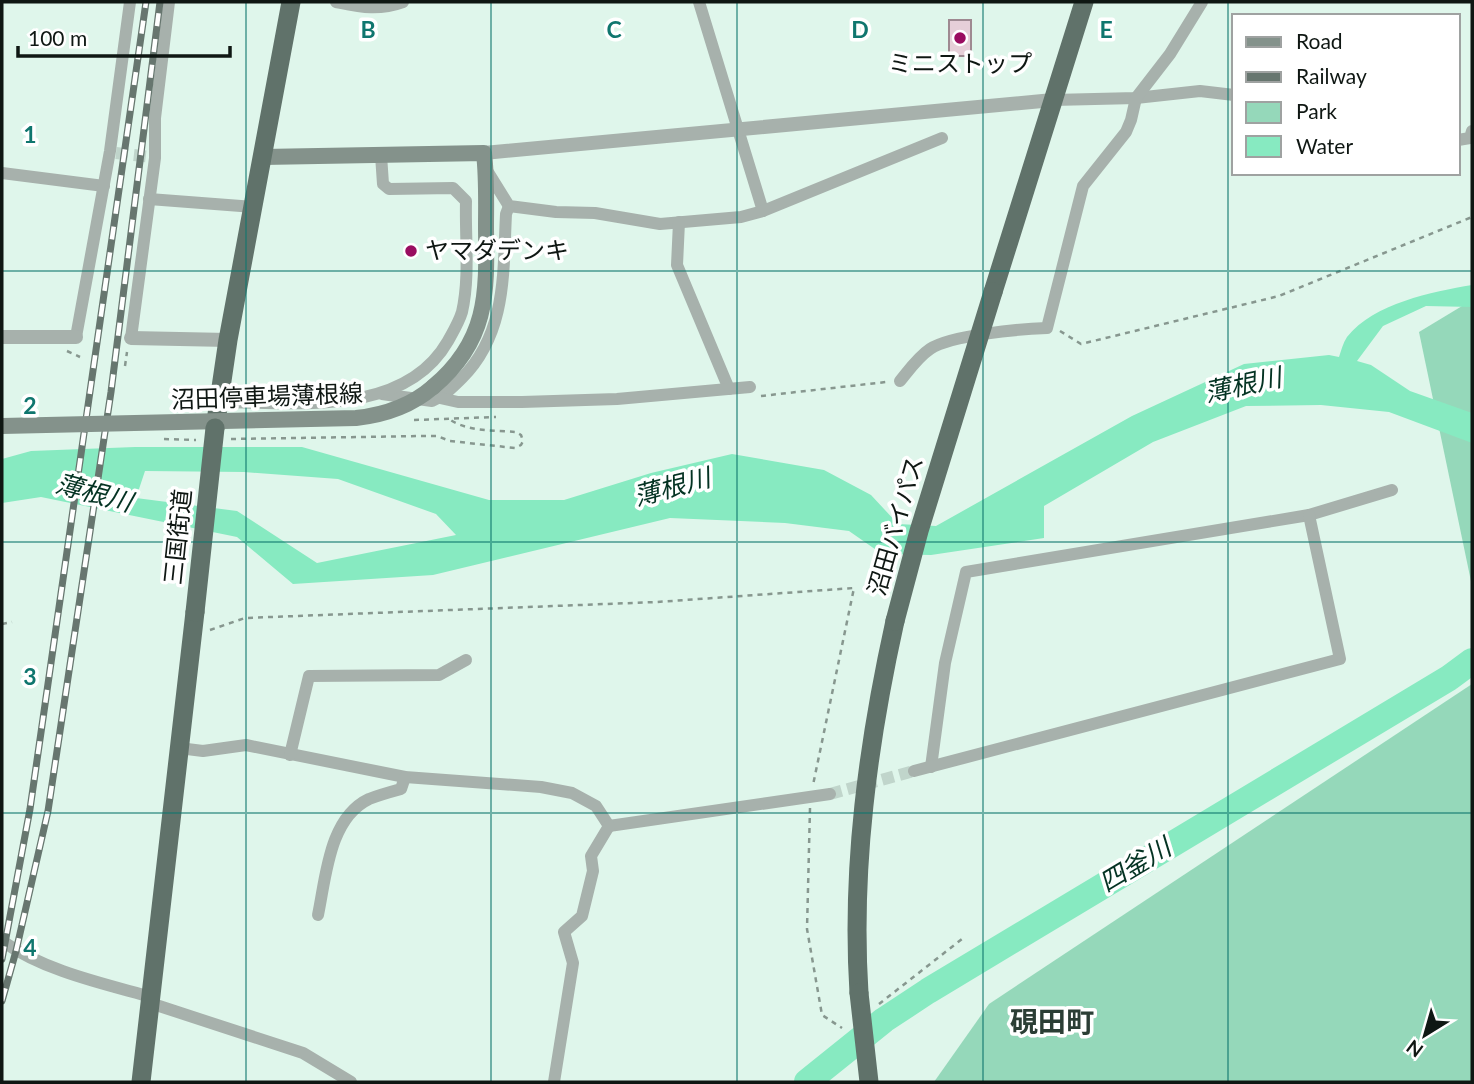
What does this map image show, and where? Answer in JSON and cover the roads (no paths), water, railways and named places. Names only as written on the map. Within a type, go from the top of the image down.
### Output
[{"type":"highway","name":"三国街道","points":[[141,1082],[219,402],[228,340],[291,2]]},
{"type":"highway","name":"沼田バイパス","points":[[869,1082],[856,946],[859,863],[873,731],[895,621],[919,531],[1084,2]]},
{"type":"main road","points":[[263,157],[380,155],[485,161]]},
{"type":"main road","name":"沼田停車場薄根線","points":[[2,426],[356,418],[396,409],[436,392],[467,347],[484,306],[487,281],[485,161]]},
{"type":"street","points":[[2,337],[75,337],[113,152],[130,2]]},
{"type":"street","points":[[169,2],[155,118],[149,199],[131,338],[228,340]]},
{"type":"street","points":[[336,2],[387,8],[403,2]]},
{"type":"street","points":[[699,2],[763,211]]},
{"type":"street","points":[[900,381],[932,347],[1014,329],[1046,328],[1083,186],[1126,132],[1136,98],[1170,54],[1202,2]]},
{"type":"street","points":[[382,394],[432,401],[436,392],[470,370],[481,355],[497,319],[502,295],[506,214],[509,206],[485,161],[738,131],[1053,100],[1136,98],[1200,91],[1232,95]]},
{"type":"street","points":[[509,206],[556,212],[595,213],[660,224],[741,217],[763,211],[942,138]]},
{"type":"street","points":[[219,402],[309,402],[365,398],[382,394],[416,378],[444,348],[461,316],[464,298],[466,201],[453,188],[389,189],[383,184],[380,155]]},
{"type":"street","points":[[2,173],[104,186]]},
{"type":"street","points":[[149,199],[254,207]]},
{"type":"street","points":[[679,222],[677,265],[729,389]]},
{"type":"street","points":[[436,392],[458,402],[522,402],[617,399],[751,387]]},
{"type":"street","points":[[931,766],[945,663],[966,572],[1309,516],[1392,490]]},
{"type":"street","points":[[915,771],[1340,659],[1309,516]]},
{"type":"street","points":[[290,755],[309,676],[439,675],[466,660]]},
{"type":"street","points":[[179,748],[203,751],[246,745],[405,777],[541,787],[572,793],[596,806],[609,826]]},
{"type":"street","points":[[317,915],[335,840],[349,814],[368,800],[401,789],[405,777]]},
{"type":"street","points":[[609,826],[830,794]]},
{"type":"street","points":[[554,1082],[573,963],[564,932],[582,916],[593,871],[591,856],[609,826]]},
{"type":"street","points":[[2,941],[30,960],[303,1053],[351,1082]]},
{"type":"water","name":"薄根川","points":[[1472,285],[1472,307],[1426,306],[1383,326],[1357,361],[1371,365],[1410,391],[1472,413],[1472,443],[1389,412],[1321,405],[1246,406],[1153,442],[1044,506],[1044,538],[931,555],[882,554],[849,531],[785,523],[670,518],[433,575],[293,584],[237,537],[41,497],[2,503],[2,459],[31,451],[135,447],[302,447],[489,500],[564,500],[651,473],[732,454],[824,470],[871,495],[898,524],[936,526],[1132,416],[1244,364],[1329,355],[1339,357],[1347,337],[1358,325],[1388,307]],"holes":[[[145,471],[244,472],[338,479],[436,514],[456,535],[317,563],[237,511],[136,498]]]},
{"type":"waterway","name":"四釜川","points":[[807,1082],[884,1020],[928,991],[1449,678],[1472,661]]},
{"type":"tunnel","points":[[116,153],[151,157]]},
{"type":"tunnel","points":[[830,794],[914,771]]},
{"type":"railway","points":[[2,959],[30,809],[146,2]]},
{"type":"railway","points":[[2,1001],[48,811],[111,392],[160,2]]},
{"type":"place","name":"ミニストップ","points":[[960,38]]},
{"type":"place","name":"ヤマダデンキ","points":[[411,251]]},
{"type":"district","name":"硯田町","points":[[1052,1022]]}]
